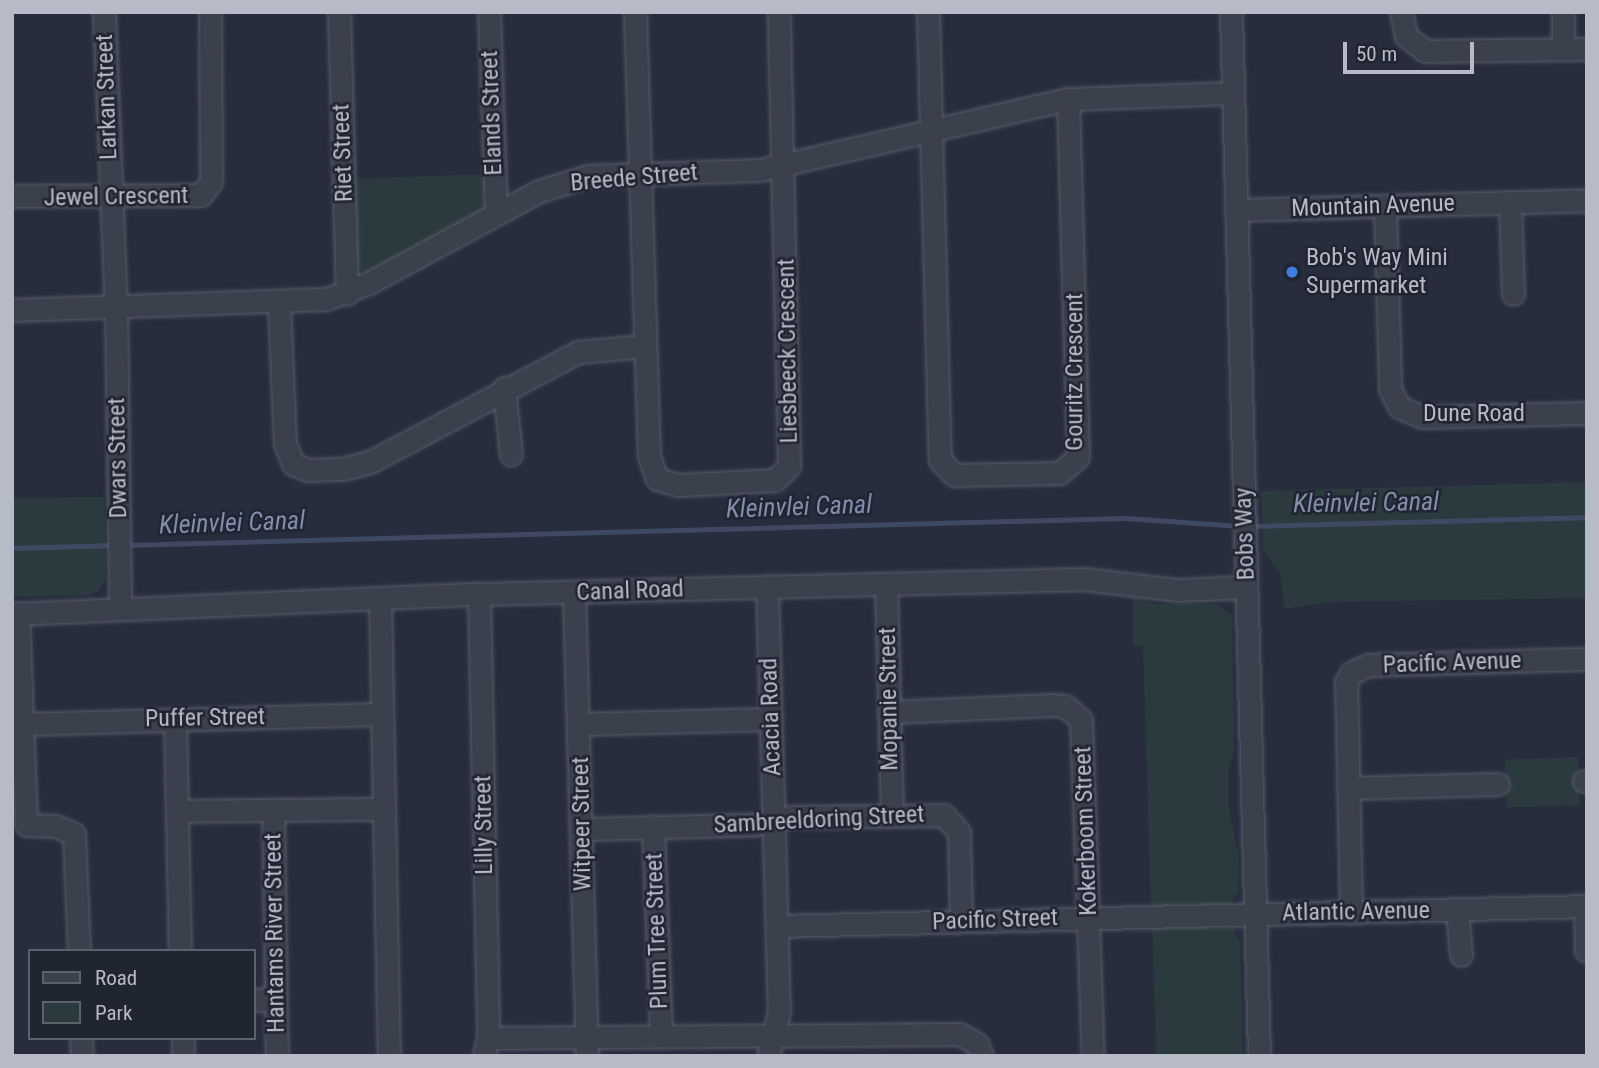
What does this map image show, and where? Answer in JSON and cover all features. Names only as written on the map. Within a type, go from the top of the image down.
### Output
[{"type":"street","name":"Larkan Street","points":[[104,12],[116,307]]},
{"type":"street","name":"Jewel Crescent","points":[[12,196],[111,199],[201,195],[211,182],[210,12]]},
{"type":"street","name":"Riet Street","points":[[339,12],[347,295]]},
{"type":"street","name":"Elands Street","points":[[489,12],[496,214]]},
{"type":"street","name":"Liesbeeck Crescent","points":[[635,12],[649,456],[657,479],[678,485],[740,483],[775,480],[786,473],[790,457],[784,167]]},
{"type":"street","points":[[779,12],[784,167]]},
{"type":"street","points":[[928,12],[931,131]]},
{"type":"street","name":"Bobs Way","points":[[1231,12],[1259,1056]]},
{"type":"street","points":[[1401,12],[1406,36],[1425,51],[1587,49]]},
{"type":"street","points":[[1563,12],[1563,49]]},
{"type":"street","name":"Breede Street","points":[[12,310],[279,303],[347,295],[496,214],[564,182],[784,167],[1069,99],[1233,93]]},
{"type":"street","name":"Gouritz Crescent","points":[[931,131],[940,460],[947,471],[962,476],[1060,473],[1073,465],[1079,447],[1069,99]]},
{"type":"street","name":"Mountain Avenue","points":[[1237,210],[1587,200]]},
{"type":"street","points":[[1510,202],[1513,294]]},
{"type":"street","name":"Dune Road","points":[[1385,206],[1390,389],[1399,407],[1423,417],[1587,413]]},
{"type":"street","points":[[279,303],[285,444],[288,457],[299,467],[359,466],[504,388],[578,352],[645,346]]},
{"type":"street","name":"Dwars Street","points":[[116,307],[120,603]]},
{"type":"street","points":[[504,388],[511,455]]},
{"type":"street","name":"Canal Road","points":[[15,613],[120,603],[1084,579],[1178,590],[1247,587]]},
{"type":"street","name":"Mopanie Street","points":[[886,584],[892,814]]},
{"type":"street","name":"Acacia Road","points":[[767,586],[777,926],[772,1046]]},
{"type":"street","name":"Witpeer Street","points":[[574,593],[583,829],[587,1047]]},
{"type":"street","name":"Lilly Street","points":[[479,594],[486,1047]]},
{"type":"street","points":[[380,598],[382,809],[389,1056]]},
{"type":"street","points":[[15,613],[24,724],[18,787],[19,826],[56,826],[74,834],[79,949]]},
{"type":"street","name":"Pacific Avenue","points":[[1351,912],[1346,682],[1359,667],[1587,659]]},
{"type":"street","name":"Kokerboom Street","points":[[889,712],[1052,705],[1076,712],[1084,730],[1093,1056]]},
{"type":"street","name":"Puffer Street","points":[[24,724],[381,714]]},
{"type":"street","points":[[175,719],[180,949]]},
{"type":"street","points":[[579,724],[771,719]]},
{"type":"street","points":[[1348,788],[1498,783]]},
{"type":"street","points":[[177,811],[382,809]]},
{"type":"street","name":"Hantams River Street","points":[[273,810],[277,1056]]},
{"type":"street","name":"Sambreeldoring Street","points":[[583,829],[928,813],[953,821],[959,832],[961,920]]},
{"type":"street","name":"Plum Tree Street","points":[[653,826],[660,1036]]},
{"type":"street","name":"Atlantic Avenue","points":[[1255,915],[1586,906],[1586,951]]},
{"type":"street","name":"Atlantic Avenue","points":[[1457,910],[1461,955]]},
{"type":"street","name":"Pacific Street","points":[[777,926],[1255,915]]},
{"type":"street","points":[[256,1000],[276,999]]},
{"type":"street","points":[[486,1047],[587,1047],[660,1036],[772,1046],[960,1034],[977,1044],[982,1056]]},
{"type":"green space","points":[[487,174],[483,211],[366,273],[354,264],[350,179]]},
{"type":"green space","points":[[1587,482],[1587,598],[1330,602],[1285,609],[1280,572],[1263,551],[1261,491]]},
{"type":"green space","points":[[104,497],[106,578],[99,591],[90,595],[12,597],[12,498]]},
{"type":"green space","points":[[1133,597],[1152,604],[1217,604],[1232,616],[1234,752],[1229,769],[1229,809],[1239,857],[1238,892],[1228,907],[1151,910],[1143,646],[1133,646]]},
{"type":"green space","points":[[1578,757],[1580,805],[1507,808],[1505,760]]},
{"type":"green space","points":[[1152,922],[1229,924],[1234,929],[1240,943],[1243,1056],[1156,1056]]},
{"type":"waterway","name":"Kleinvlei Canal","points":[[1250,526],[1587,517]]},
{"type":"waterway","name":"Kleinvlei Canal","points":[[124,545],[1125,518],[1241,526]]},
{"type":"waterway","name":"Kleinvlei Canal","points":[[12,548],[115,545]]},
{"type":"place","name":"Bob's Way Mini Supermarket","points":[[1292,272]]}]
